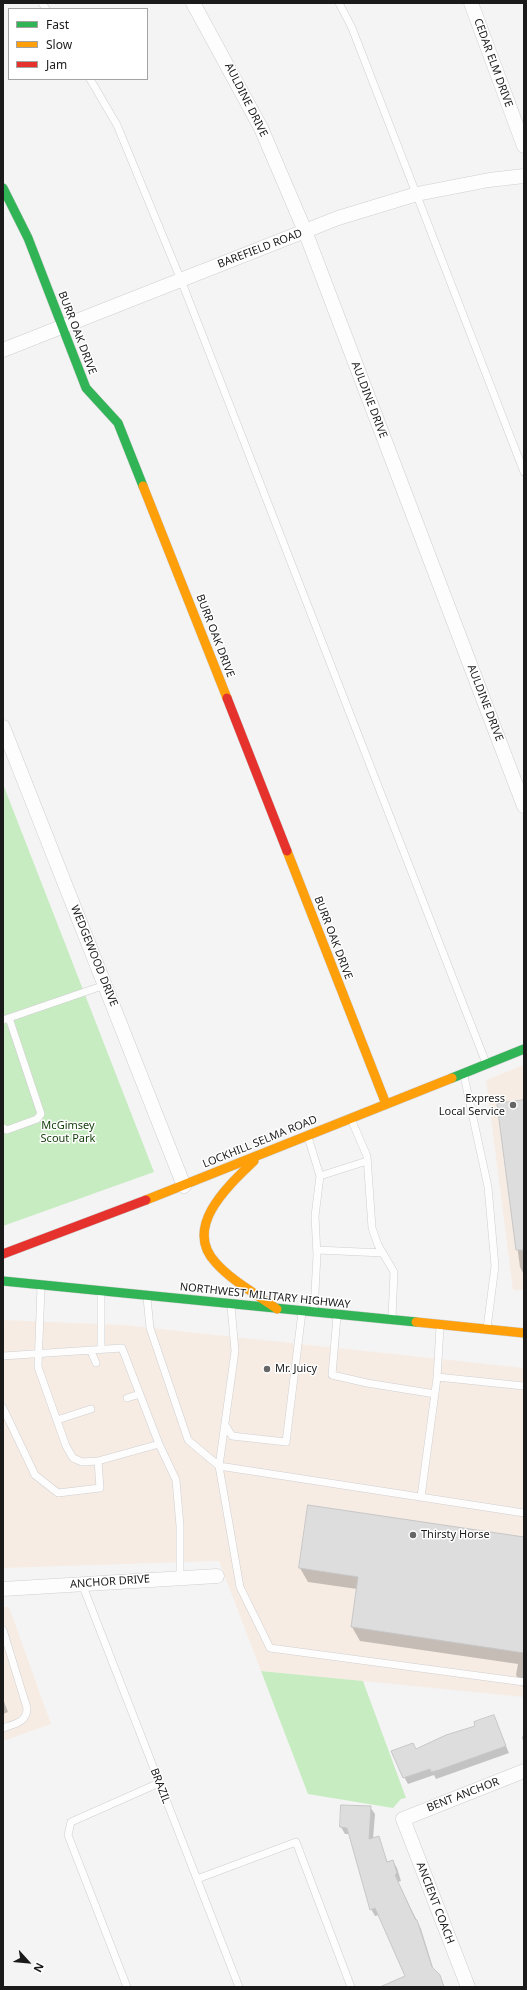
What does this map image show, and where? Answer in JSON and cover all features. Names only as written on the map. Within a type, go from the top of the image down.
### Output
[{"type":"main road","name":"BURR OAK DRIVE","points":[[3,188],[28,238],[86,388],[118,423],[129,449],[386,1104]]},
{"type":"main road","name":"LOCKHILL SELMA ROAD","points":[[3,1254],[184,1186],[524,1049]]},
{"type":"main road","points":[[260,1155],[213,1206],[204,1229],[205,1242],[210,1256],[221,1268],[277,1309]]},
{"type":"main road","name":"NORTHWEST MILITARY HIGHWAY","points":[[3,1281],[524,1333]]},
{"type":"street","name":"AULDINE DRIVE","points":[[193,3],[261,128],[305,232],[524,806]]},
{"type":"street","name":"CEDAR ELM DRIVE","points":[[471,3],[524,146]]},
{"type":"street","name":"BAREFIELD ROAD","points":[[3,350],[338,218],[417,194],[489,180],[524,176]]},
{"type":"street","name":"WEDGEWOOD DRIVE","points":[[3,727],[184,1186]]},
{"type":"street","name":"ANCHOR DRIVE","points":[[3,1589],[217,1576]]},
{"type":"street","name":"BENT ANCHOR","points":[[403,1818],[524,1771]]},
{"type":"street","name":"ANCIENT COACH","points":[[403,1818],[468,1987]]},
{"type":"lane","points":[[339,3],[352,28],[524,472]]},
{"type":"lane","points":[[91,80],[117,125],[181,280],[486,1064]]},
{"type":"lane","points":[[3,1128],[7,1130],[37,1119],[41,1114],[6,1019],[105,985]]},
{"type":"lane","points":[[463,1074],[488,1187],[495,1266],[486,1329]]},
{"type":"lane","points":[[351,1118],[367,1161],[372,1228],[383,1253],[394,1272],[392,1320]]},
{"type":"lane","points":[[307,1136],[320,1176],[315,1216],[317,1250],[314,1313]]},
{"type":"lane","points":[[320,1176],[367,1161]]},
{"type":"lane","points":[[317,1250],[383,1253]]},
{"type":"lane","points":[[41,1285],[38,1367],[66,1446],[73,1458],[82,1462],[98,1461],[159,1444]]},
{"type":"lane","points":[[101,1291],[101,1350]]},
{"type":"lane","points":[[147,1296],[150,1328],[188,1440],[219,1466],[524,1513]]},
{"type":"lane","points":[[231,1304],[235,1351],[219,1466],[240,1587],[270,1648],[524,1682]]},
{"type":"lane","points":[[225,1425],[232,1436],[286,1442],[302,1312]]},
{"type":"lane","points":[[337,1315],[332,1375],[435,1394]]},
{"type":"lane","points":[[421,1497],[437,1377],[440,1325]]},
{"type":"lane","points":[[3,1356],[122,1348],[159,1444],[176,1480],[180,1526],[180,1578]]},
{"type":"lane","points":[[91,1351],[96,1363]]},
{"type":"lane","points":[[437,1377],[524,1386]]},
{"type":"lane","points":[[127,1398],[140,1394]]},
{"type":"lane","points":[[3,1408],[35,1475],[58,1493],[100,1488],[98,1461]]},
{"type":"lane","points":[[57,1420],[91,1409]]},
{"type":"lane","name":"BRAZIL","points":[[82,1584],[239,1987]]},
{"type":"lane","points":[[3,1630],[27,1708],[27,1714],[23,1721],[3,1728]]},
{"type":"lane","points":[[127,1987],[68,1835],[71,1822],[159,1783]]},
{"type":"lane","points":[[197,1879],[296,1842],[351,1987]]},
{"type":"shaded area","points":[[524,1065],[524,1290],[513,1290],[486,1080]]},
{"type":"shaded area","points":[[3,1320],[124,1325],[524,1368],[524,1697],[261,1671],[219,1561],[3,1568]]},
{"type":"shaded area","points":[[3,1607],[9,1607],[51,1724],[3,1741]]},
{"type":"green space","name":"McGimsey Scout Park","points":[[3,784],[154,1172],[3,1226]]},
{"type":"green space","points":[[261,1671],[363,1681],[406,1798],[401,1799],[393,1808],[308,1794]]},
{"type":"building","points":[[524,1100],[524,1250],[516,1250],[497,1104]]},
{"type":"building","points":[[308,1505],[524,1537],[524,1653],[351,1627],[358,1577],[299,1568]]},
{"type":"building","points":[[494,1715],[506,1746],[439,1770],[431,1772],[430,1769],[403,1778],[391,1751],[413,1743],[416,1749],[446,1735],[475,1726],[474,1722]]},
{"type":"building","points":[[341,1805],[371,1806],[369,1839],[379,1836],[387,1862],[393,1860],[397,1873],[395,1875],[415,1919],[417,1920],[432,1967],[440,1975],[444,1987],[380,1987],[405,1976],[375,1908],[370,1910],[347,1828],[340,1827]]},
{"type":"traffic: fast","points":[[3,188],[28,238],[86,388],[118,423],[143,486]]},
{"type":"traffic: fast","points":[[452,1078],[524,1049]]},
{"type":"traffic: fast","points":[[3,1281],[416,1322]]},
{"type":"traffic: slow","points":[[143,486],[227,698]]},
{"type":"traffic: slow","points":[[287,851],[386,1104]]},
{"type":"traffic: slow","points":[[146,1200],[452,1078]]},
{"type":"traffic: slow","points":[[254,1161],[222,1194],[206,1221],[204,1235],[207,1249],[216,1263],[237,1282],[277,1309]]},
{"type":"traffic: slow","points":[[416,1322],[524,1333]]},
{"type":"traffic: jam","points":[[227,698],[287,851]]},
{"type":"traffic: jam","points":[[3,1254],[146,1200]]},
{"type":"place","name":"Express Local Service","points":[[513,1105]]},
{"type":"place","name":"Mr. Juicy","points":[[267,1369]]},
{"type":"place","name":"Thirsty Horse","points":[[413,1535]]}]
